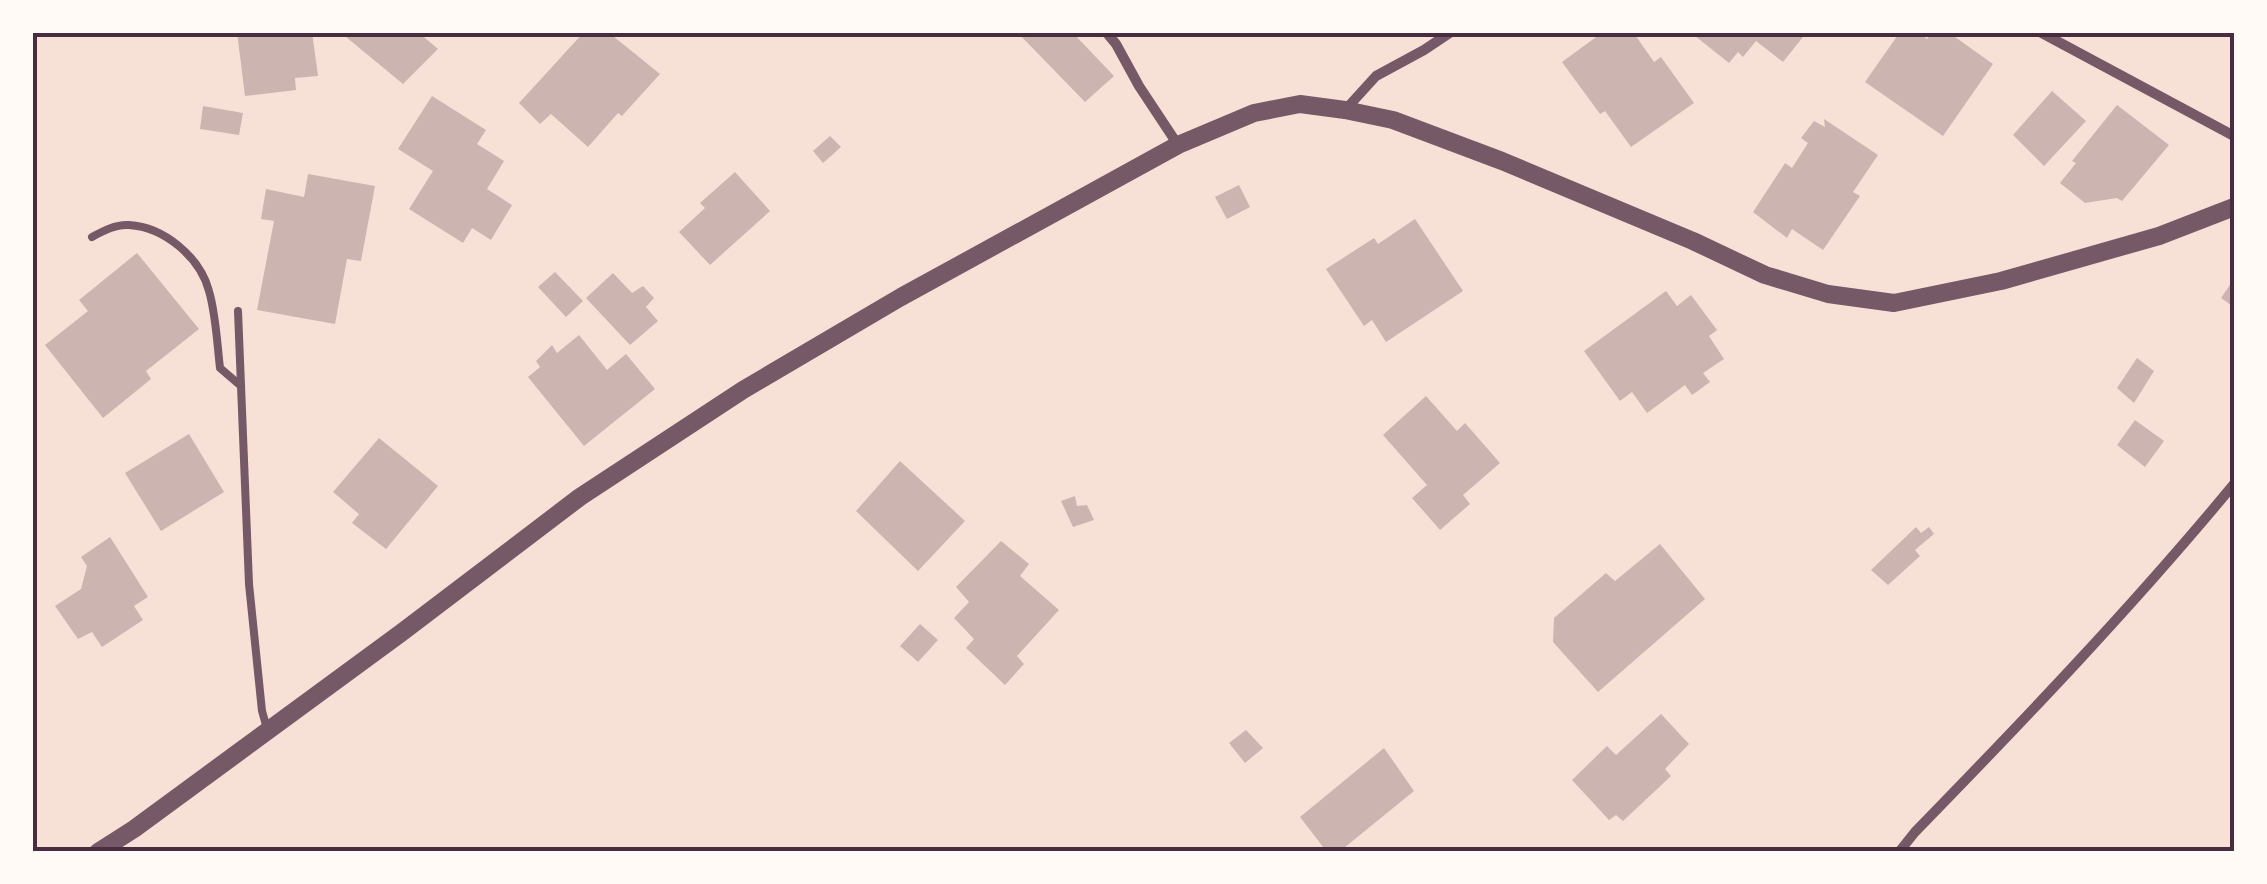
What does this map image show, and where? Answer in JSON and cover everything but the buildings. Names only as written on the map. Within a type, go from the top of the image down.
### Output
[{"type":"street","points":[[1106,32],[1178,145]]},
{"type":"street","points":[[1345,110],[1376,76],[1452,32]]},
{"type":"street","points":[[2040,32],[2234,136]]},
{"type":"street","points":[[98,852],[268,732],[580,497],[743,390],[900,297],[1178,145],[1254,114],[1300,104],[1393,120],[1502,161],[1764,275],[1828,294],[1894,303],[2001,282],[2159,236],[2234,208]]},
{"type":"street","points":[[1899,852],[2052,690],[2234,484]]},
{"type":"lane","points":[[92,237],[106,229],[128,225],[160,233],[194,258],[209,288],[220,368],[241,386]]},
{"type":"lane","points":[[238,311],[249,584],[262,711],[268,732]]}]
